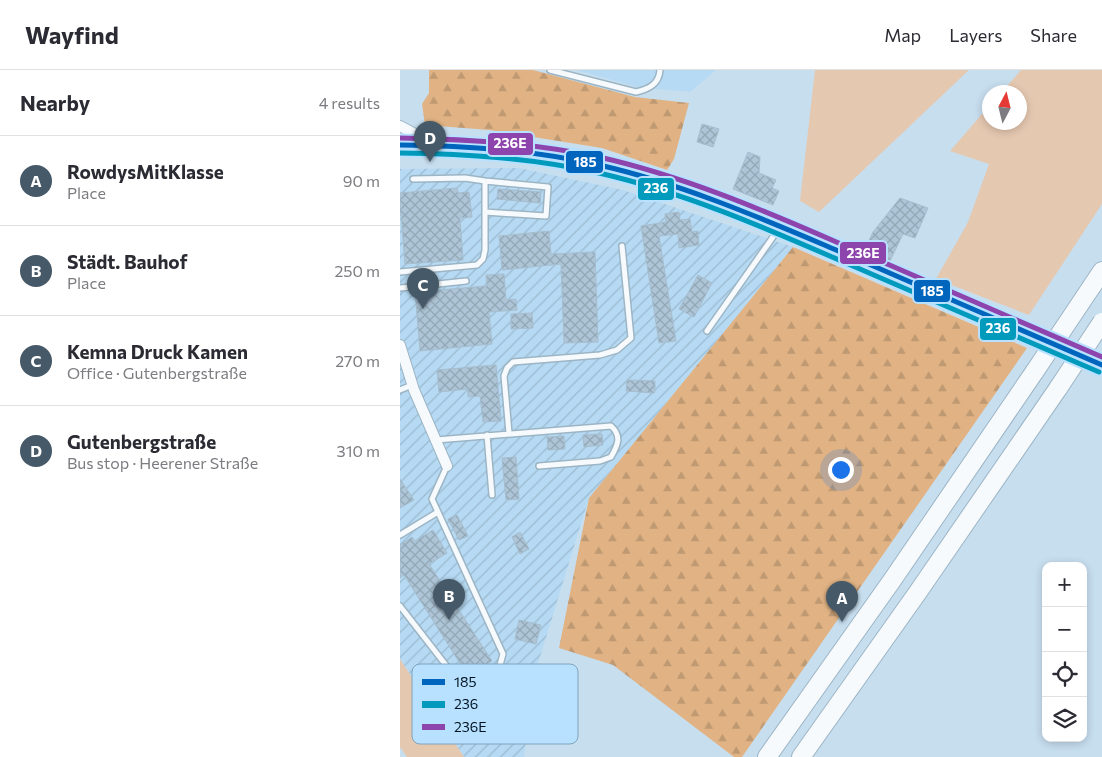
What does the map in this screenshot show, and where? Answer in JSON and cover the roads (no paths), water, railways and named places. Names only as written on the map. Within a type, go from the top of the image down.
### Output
[{"type":"highway","points":[[766,757],[893,579],[1102,271]]},
{"type":"highway","points":[[801,757],[918,592],[1102,322]]},
{"type":"main road","points":[[400,146],[438,146],[517,151],[598,164],[671,186],[726,205],[864,261],[1102,365]]},
{"type":"street","points":[[400,126],[438,146]]},
{"type":"street","points":[[400,345],[413,385],[447,466]]},
{"type":"lane","points":[[550,70],[636,92],[649,89],[659,78],[660,70]]},
{"type":"lane","points":[[412,180],[465,178],[548,187],[546,216],[485,212]]},
{"type":"lane","points":[[400,272],[477,264],[483,259],[485,250],[485,181]]},
{"type":"lane","points":[[707,331],[780,227]]},
{"type":"lane","points":[[509,433],[504,376],[507,368],[513,362],[600,354],[617,350],[631,338],[622,246]]},
{"type":"lane","points":[[400,288],[466,281]]},
{"type":"lane","points":[[400,390],[413,385]]},
{"type":"lane","points":[[436,440],[611,426],[618,436],[618,444],[611,456],[600,461],[539,466]]},
{"type":"lane","points":[[487,435],[492,495]]},
{"type":"lane","points":[[447,466],[432,499],[502,654],[500,664]]},
{"type":"lane","points":[[400,535],[438,512]]},
{"type":"lane","points":[[400,606],[445,664]]},
{"type":"place","name":"Gutenbergstraße","points":[[430,162]]},
{"type":"place","name":"Kemna Druck Kamen","points":[[423,309]]},
{"type":"place","name":"Städt. Bauhof","points":[[449,620]]},
{"type":"place","name":"RowdysMitKlasse","points":[[842,622]]}]
